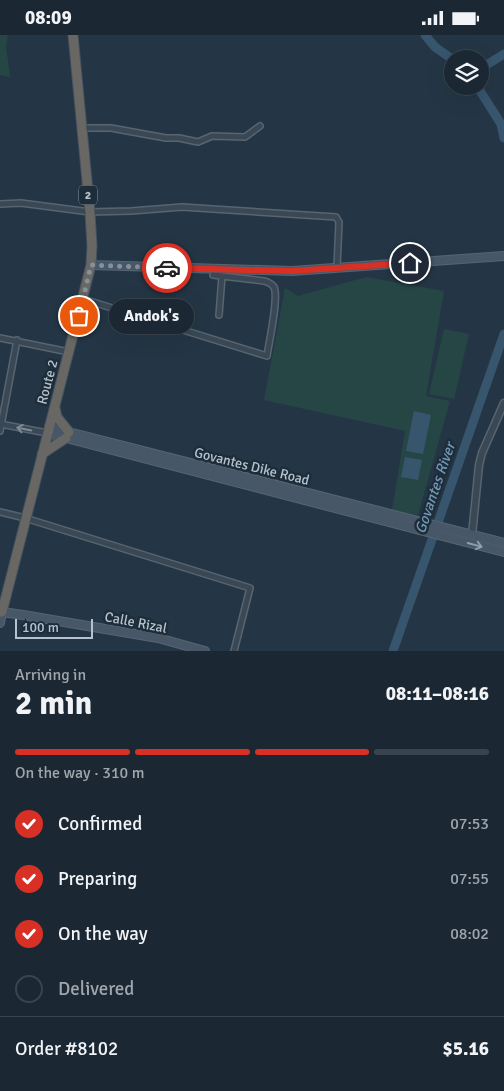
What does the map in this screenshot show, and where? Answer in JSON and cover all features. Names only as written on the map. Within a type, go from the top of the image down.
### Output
[{"type":"highway","name":"Route 2","points":[[1,612],[91,265],[90,212],[73,35]]},
{"type":"highway","points":[[42,454],[68,435],[57,417],[55,405]]},
{"type":"main road","points":[[91,265],[292,271],[504,256]]},
{"type":"main road","name":"Govantes Dike Road","points":[[48,430],[450,534]]},
{"type":"main road","points":[[450,534],[472,535],[504,543]]},
{"type":"main road","points":[[450,534],[504,552]]},
{"type":"main road","points":[[0,623],[1,612]]},
{"type":"main road","name":"Calle Rizal","points":[[1,612],[141,635],[205,651]]},
{"type":"street","points":[[82,128],[111,128],[198,142],[212,137],[245,137],[260,126]]},
{"type":"street","points":[[0,204],[21,203],[90,212],[182,207],[336,217],[339,222],[337,267]]},
{"type":"street","points":[[83,299],[267,355],[275,303],[275,289],[271,283],[212,275]]},
{"type":"street","points":[[219,315],[222,276]]},
{"type":"street","points":[[0,338],[17,340],[69,353]]},
{"type":"street","points":[[0,431],[17,340]]},
{"type":"street","points":[[472,535],[479,465],[482,453],[504,403]]},
{"type":"street","points":[[1,424],[48,430]]},
{"type":"street","points":[[0,512],[250,587],[234,651]]},
{"type":"green space","points":[[0,35],[8,35],[6,46],[10,77],[0,75]]},
{"type":"green space","points":[[366,277],[444,291],[426,396],[450,401],[418,515],[392,510],[405,431],[264,400],[285,288],[298,296]]},
{"type":"green space","points":[[444,329],[469,334],[454,399],[429,394]]},
{"type":"water","points":[[414,411],[431,415],[423,454],[406,451]]},
{"type":"water","points":[[405,457],[422,460],[418,480],[401,477]]},
{"type":"waterway","points":[[425,35],[435,47],[444,53]]},
{"type":"waterway","name":"Govantes River","points":[[489,63],[504,54]]},
{"type":"waterway","name":"Govantes River","points":[[483,95],[501,124],[504,138]]},
{"type":"waterway","name":"Govantes River","points":[[393,651],[504,334]]},
{"type":"way so far","points":[[79,316],[91,265],[167,268]]},
{"type":"place","name":"Andok's","points":[[79,316]]},
{"type":"route","points":[[167,268],[292,271],[410,263]]}]
